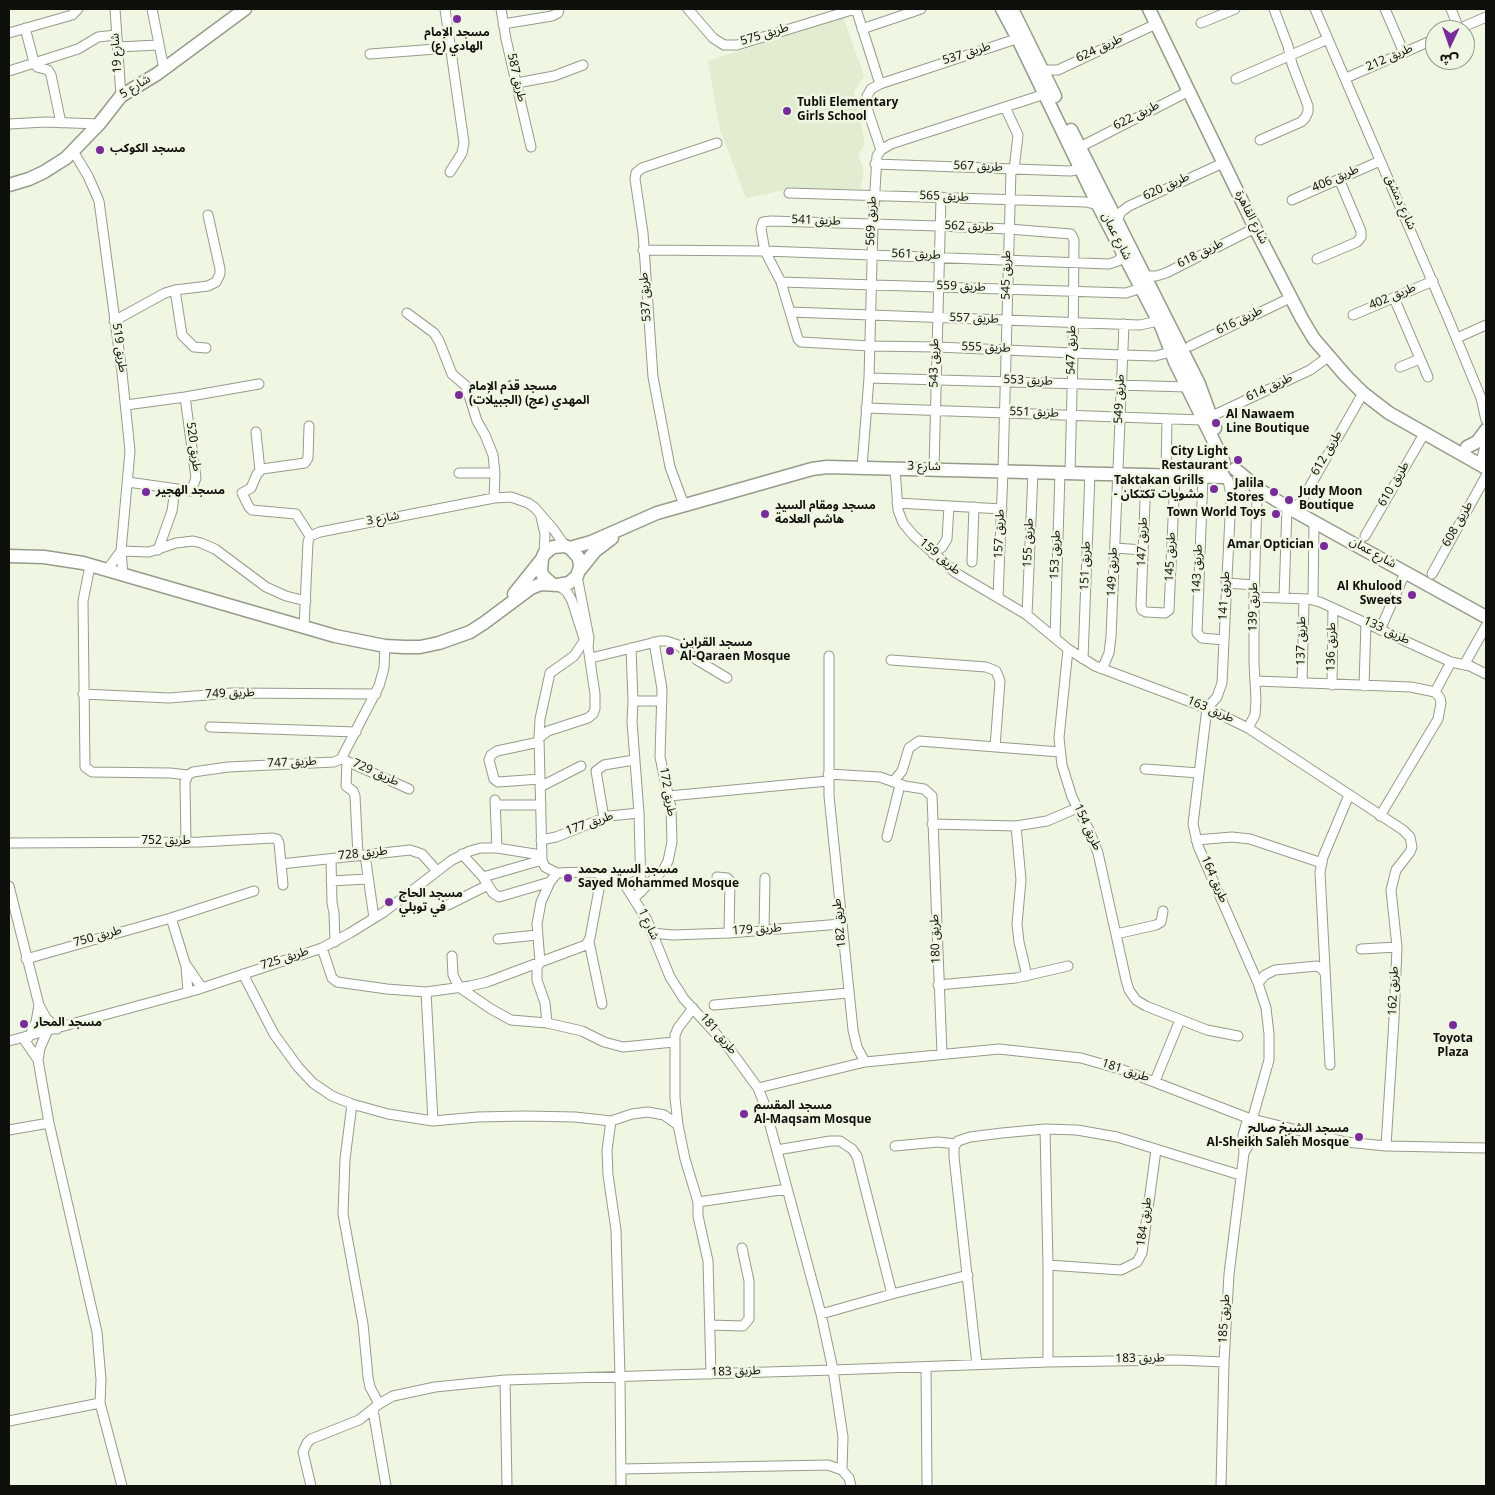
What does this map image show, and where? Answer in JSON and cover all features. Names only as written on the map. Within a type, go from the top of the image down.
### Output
[{"type":"street","points":[[9,33],[61,13],[72,15],[78,9]]},
{"type":"street","name":"شارع 19","points":[[115,9],[121,96]]},
{"type":"street","points":[[152,9],[164,69]]},
{"type":"street","name":"شارع 5","points":[[9,185],[29,179],[56,165],[73,151],[99,124],[121,96],[164,69],[245,9]]},
{"type":"street","points":[[445,9],[449,48],[464,143],[462,153],[450,172]]},
{"type":"street","name":"طريق 587","points":[[501,9],[530,147]]},
{"type":"street","points":[[503,24],[552,16],[558,13],[559,9]]},
{"type":"street","name":"طريق 575","points":[[688,9],[714,38],[724,45],[737,45],[855,9]]},
{"type":"street","points":[[855,9],[880,84],[869,93],[866,105],[881,150],[892,144],[1045,94]]},
{"type":"street","points":[[862,28],[921,9]]},
{"type":"street","name":"شارع عمان","points":[[1002,9],[1043,70],[1117,220],[1171,352],[1204,414],[1229,472],[1287,507],[1486,617]]},
{"type":"street","name":"شارع القاهرة","points":[[1149,9],[1255,228],[1290,298],[1314,339],[1328,357],[1363,393],[1398,419],[1484,465]]},
{"type":"street","points":[[1201,23],[1235,9]]},
{"type":"street","points":[[1260,140],[1301,122],[1307,116],[1308,106],[1293,68],[1288,46],[1274,9]]},
{"type":"street","name":"شارع دمشق","points":[[1315,9],[1457,338],[1482,387],[1486,420]]},
{"type":"street","points":[[1385,9],[1404,53]]},
{"type":"street","name":"شارع عمان","points":[[1017,11],[1022,37],[1045,94],[1098,204],[1124,253],[1143,282],[1202,392],[1204,414]]},
{"type":"street","name":"طريق 624","points":[[1043,70],[1058,70],[1156,24]]},
{"type":"street","points":[[25,28],[34,62],[37,67],[48,70],[51,75],[61,123]]},
{"type":"street","points":[[9,71],[78,48],[98,37],[116,35]]},
{"type":"street","name":"طريق 537","points":[[880,84],[1022,37]]},
{"type":"street","points":[[1236,79],[1328,39]]},
{"type":"street","name":"طريق 212","points":[[1346,78],[1425,44]]},
{"type":"street","points":[[117,47],[159,45]]},
{"type":"street","points":[[370,54],[449,48]]},
{"type":"street","points":[[517,83],[554,76],[583,65]]},
{"type":"street","name":"طريق 622","points":[[1086,144],[1188,91]]},
{"type":"street","name":"طريق 545","points":[[1003,470],[1010,200],[1012,170],[1018,135],[1005,107]]},
{"type":"street","points":[[9,124],[99,124]]},
{"type":"street","name":"طريق 537","points":[[684,505],[670,467],[652,377],[643,250],[635,182],[636,173],[642,168],[717,143]]},
{"type":"street","name":"طريق 569","points":[[862,467],[869,378],[875,164],[881,150]]},
{"type":"street","name":"طريق 519","points":[[73,151],[88,176],[99,202],[126,405],[130,451],[121,551],[123,575]]},
{"type":"street","name":"طريق 406","points":[[1292,200],[1380,161]]},
{"type":"street","name":"طريق 620","points":[[1117,220],[1121,212],[1129,206],[1223,163]]},
{"type":"street","name":"طريق 567","points":[[875,164],[1012,170],[1070,171],[1081,169]]},
{"type":"street","points":[[1317,259],[1357,242],[1361,237],[1361,231],[1339,179]]},
{"type":"street","name":"طريق 565","points":[[789,193],[1086,202],[1098,204]]},
{"type":"street","name":"طريق 543","points":[[934,468],[941,198]]},
{"type":"street","points":[[114,321],[165,293],[208,286],[216,282],[220,269],[208,215]]},
{"type":"street","name":"طريق 541","points":[[766,251],[761,225],[763,222],[873,224]]},
{"type":"street","name":"طريق 562","points":[[873,224],[1066,233]]},
{"type":"street","name":"طريق 618","points":[[1143,282],[1166,273],[1255,228]]},
{"type":"street","name":"طريق 547","points":[[1065,472],[1072,415],[1074,292],[1074,238],[1071,234],[1066,233]]},
{"type":"street","name":"طريق 561","points":[[643,250],[766,251],[1109,264],[1118,261],[1124,253]]},
{"type":"street","points":[[766,251],[781,282],[790,312]]},
{"type":"street","name":"طريق 402","points":[[1353,315],[1433,281]]},
{"type":"street","name":"طريق 559","points":[[781,282],[1126,293],[1143,282]]},
{"type":"street","points":[[176,290],[182,335],[194,347],[206,348]]},
{"type":"street","name":"طريق 616","points":[[1190,346],[1290,298]]},
{"type":"street","points":[[1394,298],[1428,377]]},
{"type":"street","name":"طريق 557","points":[[790,312],[1073,323],[1147,324],[1158,321]]},
{"type":"street","name":"طريق 555","points":[[790,312],[798,339],[801,342],[1155,356],[1171,352]]},
{"type":"street","points":[[407,313],[434,333],[452,374],[466,386],[477,421],[485,434],[493,455],[495,473],[494,498]]},
{"type":"street","name":"طريق 549","points":[[1118,474],[1124,324]]},
{"type":"street","points":[[1457,338],[1486,325]]},
{"type":"street","name":"طريق 614","points":[[1204,414],[1310,370],[1328,357]]},
{"type":"street","points":[[1400,367],[1420,359]]},
{"type":"street","name":"طريق 553","points":[[869,378],[1188,387]]},
{"type":"street","points":[[126,405],[259,384]]},
{"type":"street","name":"طريق 612","points":[[1287,507],[1295,506],[1300,502],[1363,393]]},
{"type":"street","name":"طريق 520","points":[[128,482],[191,491],[196,478],[185,397]]},
{"type":"street","name":"شارع القاهرة","points":[[1381,406],[1399,412],[1467,447],[1484,465]]},
{"type":"street","name":"طريق 551","points":[[866,408],[1167,420],[1204,414]]},
{"type":"street","points":[[1167,420],[1171,475]]},
{"type":"street","points":[[260,471],[265,468],[306,462],[308,458],[309,426]]},
{"type":"street","points":[[1467,447],[1477,442],[1486,430]]},
{"type":"street","points":[[256,432],[260,471],[254,485],[242,493],[252,510],[296,514],[310,536],[308,542],[304,627]]},
{"type":"street","name":"طريق 610","points":[[1365,536],[1424,434]]},
{"type":"street","points":[[1484,465],[1486,443]]},
{"type":"street","name":"طريق 608","points":[[1432,574],[1484,465]]},
{"type":"street","name":"شارع 3","points":[[310,536],[320,532],[494,498],[511,497],[520,499],[535,508],[567,548],[591,542],[657,513],[812,469],[833,466],[1203,476],[1229,472]]},
{"type":"street","name":"طريق 159","points":[[895,468],[897,503],[900,517],[908,530],[933,554],[956,572],[998,598]]},
{"type":"street","name":"طريق 157","points":[[998,598],[1003,470]]},
{"type":"street","name":"طريق 155","points":[[1027,616],[1033,471]]},
{"type":"street","name":"طريق 153","points":[[1055,638],[1065,472]]},
{"type":"street","name":"طريق 141","points":[[1207,708],[1217,697],[1221,688],[1231,495],[1229,472]]},
{"type":"street","points":[[460,473],[495,473]]},
{"type":"street","name":"طريق 151","points":[[1083,659],[1090,473]]},
{"type":"street","name":"طريق 149","points":[[1102,669],[1110,645],[1118,474]]},
{"type":"street","name":"طريق 147","points":[[1142,610],[1146,475]]},
{"type":"street","name":"طريق 145","points":[[1142,610],[1165,613],[1169,610],[1171,475]]},
{"type":"street","name":"طريق 143","points":[[1203,476],[1197,633],[1202,638],[1224,640]]},
{"type":"street","name":"طريق 139","points":[[1248,728],[1255,715],[1256,680],[1254,663],[1254,597],[1258,499],[1253,485]]},
{"type":"street","points":[[158,550],[172,511],[176,489]]},
{"type":"street","points":[[897,503],[1002,509]]},
{"type":"street","points":[[933,554],[947,539],[949,506]]},
{"type":"street","points":[[972,562],[974,507]]},
{"type":"street","points":[[1284,598],[1287,507]]},
{"type":"street","points":[[540,515],[546,534],[541,570],[543,576],[567,592],[572,601],[591,658],[596,702],[593,714],[588,718],[548,732],[539,740],[497,751],[491,754],[489,760],[494,779],[498,782],[540,783],[582,766]]},
{"type":"street","name":"طريق 137","points":[[1302,683],[1314,522]]},
{"type":"street","name":"شارع 3","points":[[578,574],[605,543],[632,523]]},
{"type":"street","points":[[107,570],[121,551],[149,552],[184,541],[192,541],[209,546],[266,587],[286,596],[306,601]]},
{"type":"street","points":[[501,610],[532,573],[543,556],[553,547],[567,548],[578,558],[578,574],[589,638],[586,644],[574,656],[550,673],[540,719],[542,857],[545,867],[557,873],[550,882],[538,913],[537,935],[540,962],[537,968],[537,980],[545,1003],[547,1023]]},
{"type":"street","points":[[1115,548],[1143,550]]},
{"type":"street","points":[[9,556],[50,558],[107,570],[335,636],[385,646],[420,647],[439,643],[470,632],[531,588],[541,584],[569,583],[578,574]]},
{"type":"street","points":[[83,694],[83,601],[90,566]]},
{"type":"street","points":[[1380,630],[1405,572]]},
{"type":"street","points":[[1226,583],[1255,585]]},
{"type":"street","name":"طريق 133","points":[[1254,597],[1308,599],[1334,608],[1451,662],[1486,674]]},
{"type":"street","name":"طريق 163","points":[[998,598],[1027,616],[1068,649],[1102,669],[1207,708],[1248,728],[1406,833],[1412,842]]},
{"type":"street","name":"طريق 136","points":[[1332,685],[1334,608]]},
{"type":"street","points":[[1364,686],[1366,623]]},
{"type":"street","points":[[1464,665],[1486,626]]},
{"type":"street","points":[[591,658],[654,642],[673,642],[727,678]]},
{"type":"street","name":"طريق 172","points":[[637,895],[664,870],[672,842],[671,808],[660,757],[661,676],[654,642]]},
{"type":"street","points":[[374,918],[361,855],[354,794],[347,788],[344,760],[376,694],[384,668],[385,646]]},
{"type":"street","points":[[631,648],[632,722],[641,868],[637,895]]},
{"type":"street","name":"طريق 154","points":[[1068,649],[1060,729],[1060,752],[1066,780],[1077,808],[1096,845],[1126,980],[1132,995],[1140,1003],[1180,1020],[1215,1032],[1238,1036]]},
{"type":"street","name":"طريق 182","points":[[829,656],[828,778],[848,993],[854,1039],[865,1062]]},
{"type":"street","points":[[891,660],[986,666],[996,671],[1000,681],[995,747]]},
{"type":"street","points":[[1435,692],[1451,662]]},
{"type":"street","points":[[1256,680],[1332,685],[1411,687],[1435,692],[1440,698],[1441,703],[1438,719],[1380,816]]},
{"type":"street","name":"طريق 749","points":[[83,694],[169,698],[232,693],[376,694]]},
{"type":"street","name":"طريق 747","points":[[83,694],[84,762],[85,767],[89,771],[188,775],[200,770],[344,760]]},
{"type":"street","points":[[633,701],[662,701]]},
{"type":"street","name":"طريق 164","points":[[1207,708],[1193,816],[1196,840],[1258,983],[1268,1021],[1270,1054],[1253,1120]]},
{"type":"street","points":[[210,727],[356,732]]},
{"type":"street","points":[[888,837],[896,783],[909,748],[919,741],[1060,752]]},
{"type":"street","name":"طريق 729","points":[[344,760],[409,789]]},
{"type":"street","points":[[604,818],[596,771],[604,765],[634,760]]},
{"type":"street","points":[[1145,769],[1198,773]]},
{"type":"street","points":[[186,842],[185,782],[188,775]]},
{"type":"street","name":"طريق 180","points":[[828,778],[875,776],[924,789],[930,793],[933,799],[932,824],[942,1054]]},
{"type":"street","points":[[669,796],[828,778]]},
{"type":"street","points":[[1330,1065],[1320,881],[1322,863],[1349,795]]},
{"type":"street","points":[[497,848],[495,802],[540,805]]},
{"type":"street","points":[[932,824],[1016,826],[1047,821],[1077,808]]},
{"type":"street","name":"طريق 177","points":[[541,840],[556,837],[604,818],[639,813]]},
{"type":"street","points":[[1016,826],[1021,880],[1017,933],[1027,976]]},
{"type":"street","points":[[1196,840],[1232,837],[1250,839],[1322,863]]},
{"type":"street","name":"طريق 752","points":[[9,843],[220,842],[272,838],[277,839],[279,843],[283,885]]},
{"type":"street","name":"طريق 162","points":[[1386,1146],[1397,947],[1391,883],[1396,870],[1410,852],[1412,842]]},
{"type":"street","name":"طريق 725","points":[[9,1041],[26,1038],[202,988],[322,948],[374,918],[462,854],[481,848],[497,848],[542,857]]},
{"type":"street","name":"طريق 728","points":[[281,864],[414,850],[426,857],[437,872]]},
{"type":"street","points":[[462,854],[495,895],[504,897],[550,882]]},
{"type":"street","points":[[448,905],[485,881],[542,857]]},
{"type":"street","points":[[331,859],[335,942]]},
{"type":"street","points":[[615,877],[641,868]]},
{"type":"street","name":"شارع 1","points":[[557,873],[602,873],[615,877],[637,895],[670,977],[684,999],[693,1008]]},
{"type":"street","points":[[602,873],[589,942],[602,1004]]},
{"type":"street","points":[[717,877],[727,878],[730,881],[729,933]]},
{"type":"street","points":[[764,931],[765,878]]},
{"type":"street","points":[[332,881],[367,879]]},
{"type":"street","points":[[9,886],[39,1005],[46,1018],[57,1029]]},
{"type":"street","name":"طريق 750","points":[[26,959],[171,918],[254,891]]},
{"type":"street","points":[[1116,934],[1156,925],[1161,922],[1163,911]]},
{"type":"street","points":[[171,918],[186,966],[188,992]]},
{"type":"street","name":"طريق 179","points":[[652,933],[673,935],[729,933],[842,924]]},
{"type":"street","points":[[498,939],[537,935]]},
{"type":"street","points":[[658,949],[673,935]]},
{"type":"street","points":[[322,948],[332,978],[337,982],[426,992],[487,982],[583,948],[589,942]]},
{"type":"street","points":[[1361,949],[1397,947]]},
{"type":"street","points":[[452,956],[453,975],[459,988],[511,1020],[547,1023],[582,1031],[609,1044],[623,1047],[674,1042]]},
{"type":"street","points":[[186,966],[202,988]]},
{"type":"street","points":[[938,985],[1027,976],[1068,966]]},
{"type":"street","points":[[1258,983],[1265,975],[1275,970],[1317,966],[1325,973]]},
{"type":"street","points":[[244,974],[274,1034],[298,1067],[313,1083],[332,1096],[352,1104],[388,1114],[433,1121],[478,1117],[525,1116],[575,1117],[611,1121],[632,1114],[648,1112],[664,1116],[678,1125]]},
{"type":"street","points":[[426,992],[433,1121]]},
{"type":"street","points":[[714,1005],[848,993]]},
{"type":"street","points":[[39,1005],[36,1022],[26,1038],[38,1060],[50,1123],[98,1332],[101,1380],[100,1403],[122,1486]]},
{"type":"street","points":[[693,1008],[678,1028],[674,1042],[675,1098],[678,1125],[685,1159],[698,1202],[698,1216],[710,1273],[711,1374]]},
{"type":"street","name":"طريق 181","points":[[693,1008],[735,1056],[758,1088],[764,1103],[821,1314],[833,1370],[843,1437],[842,1470]]},
{"type":"street","points":[[1155,1081],[1180,1020]]},
{"type":"street","points":[[38,1060],[40,1048],[47,1032]]},
{"type":"street","name":"طريق 181","points":[[758,1088],[865,1062],[999,1049],[1081,1058],[1155,1081],[1253,1120],[1346,1142],[1386,1146],[1486,1148]]},
{"type":"street","points":[[352,1104],[345,1159],[343,1214],[363,1324],[368,1377],[376,1407],[386,1486]]},
{"type":"street","name":"طريق 185","points":[[1221,1486],[1224,1362],[1229,1274],[1240,1175],[1244,1153],[1252,1138],[1253,1120]]},
{"type":"street","points":[[611,1121],[607,1150],[608,1175],[616,1230],[620,1377],[620,1486]]},
{"type":"street","points":[[9,1130],[50,1123]]},
{"type":"street","points":[[1045,1129],[1048,1362]]},
{"type":"street","points":[[895,1146],[938,1142],[956,1144],[970,1137],[1045,1129],[1085,1131],[1117,1137],[1240,1175]]},
{"type":"street","points":[[777,1150],[830,1142],[840,1142],[852,1149],[857,1156],[892,1294]]},
{"type":"street","points":[[956,1144],[954,1146],[954,1157],[977,1365]]},
{"type":"street","name":"طريق 184","points":[[1048,1265],[1121,1270],[1137,1262],[1142,1253],[1156,1150]]},
{"type":"street","points":[[698,1202],[787,1189]]},
{"type":"street","points":[[710,1325],[742,1326],[749,1319],[749,1281],[742,1248]]},
{"type":"street","points":[[821,1314],[892,1294],[968,1276]]},
{"type":"street","name":"طريق 183","points":[[311,1486],[304,1456],[304,1447],[307,1442],[352,1424],[393,1396],[416,1390],[505,1380],[1048,1362],[1177,1360],[1224,1362]]},
{"type":"street","points":[[926,1367],[927,1486]]},
{"type":"street","points":[[505,1380],[507,1486]]},
{"type":"street","points":[[9,1421],[100,1403]]},
{"type":"street","points":[[621,1469],[828,1465],[842,1470],[849,1478],[851,1486]]},
{"type":"shaded area","name":"Tubli Elementary Girls School","points":[[843,17],[864,76],[854,92],[865,143],[858,155],[864,172],[860,189],[790,189],[746,198],[720,130],[708,61]]},
{"type":"place","name":"مسجد الإمام الهادي (ع)","points":[[457,19]]},
{"type":"place","name":"Tubli Elementary Girls School","points":[[787,111]]},
{"type":"place","name":"مسجد الكوكب","points":[[100,150]]},
{"type":"place","name":"مسجد قدَم الإمام المهدي (عج) (الجبيلات)","points":[[459,395]]},
{"type":"place","name":"Al Nawaem Line Boutique","points":[[1216,423]]},
{"type":"place","name":"City Light Restaurant","points":[[1238,460]]},
{"type":"place","name":"Taktakan Grills - مشويات تكتكان","points":[[1214,489]]},
{"type":"place","name":"مسجد الهجير","points":[[146,492]]},
{"type":"place","name":"Jalila Stores","points":[[1274,492]]},
{"type":"place","name":"Judy Moon Boutique","points":[[1289,500]]},
{"type":"place","name":"مسجد ومقام السيد هاشم العلامة","points":[[765,514]]},
{"type":"place","name":"Town World Toys","points":[[1276,514]]},
{"type":"place","name":"Amar Optician","points":[[1324,546]]},
{"type":"place","name":"Al Khulood Sweets","points":[[1412,595]]},
{"type":"place","name":"مسجد القراين Al-Qaraen Mosque","points":[[670,651]]},
{"type":"place","name":"مسجد السيد محمد Sayed Mohammed Mosque","points":[[568,878]]},
{"type":"place","name":"مسجد الحاج في توبلي","points":[[389,902]]},
{"type":"place","name":"مسجد المحار","points":[[24,1024]]},
{"type":"place","name":"Toyota Plaza","points":[[1453,1025]]},
{"type":"place","name":"مسجد المقسم Al-Maqsam Mosque","points":[[744,1114]]},
{"type":"place","name":"مسجد الشيخ صالح Al-Sheikh Saleh Mosque","points":[[1359,1137]]}]
